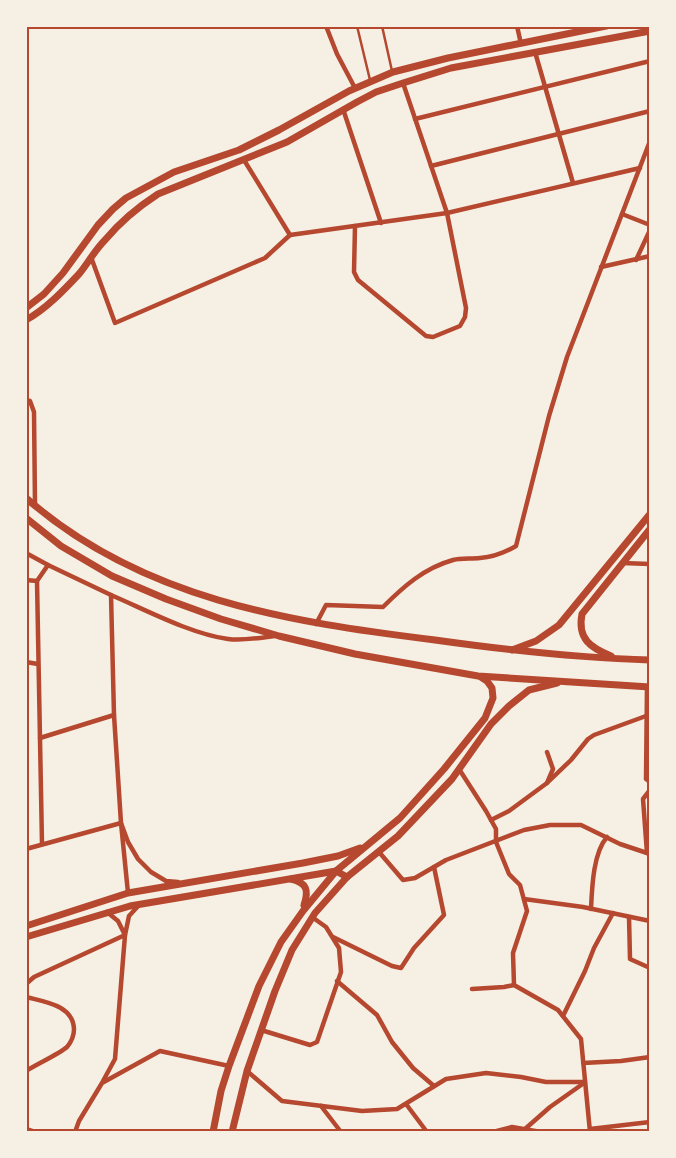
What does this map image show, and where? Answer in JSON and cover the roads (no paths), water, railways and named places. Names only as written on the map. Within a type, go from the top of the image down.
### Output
[{"type":"main road","points":[[26,308],[44,294],[63,273],[98,225],[113,208],[126,198],[174,172],[239,150],[354,88],[393,72],[448,58],[606,26]]},
{"type":"main road","points":[[26,320],[54,298],[79,273],[119,224],[139,206],[175,186],[287,142],[376,92],[450,68],[650,31]]},
{"type":"main road","points":[[26,498],[109,556],[182,588],[245,609],[316,624],[510,651],[650,660]]},
{"type":"main road","points":[[510,651],[536,641],[559,625],[650,514]]},
{"type":"main road","points":[[26,518],[61,546],[112,576],[166,599],[221,619],[279,636],[355,654],[478,676],[648,686]]},
{"type":"main road","points":[[619,659],[593,648],[584,637],[580,626],[582,614],[650,529]]},
{"type":"main road","points":[[213,1132],[228,1066],[259,986],[282,942],[303,911],[336,871],[400,818],[444,769],[484,718],[493,698],[492,688],[487,681],[478,676]]},
{"type":"main road","points":[[232,1132],[247,1071],[261,1030],[292,950],[312,918],[348,877],[398,836],[452,779],[491,724],[509,706],[530,690],[571,681]]},
{"type":"main road","points":[[26,926],[128,893],[303,863],[338,856],[365,846]]},
{"type":"main road","points":[[26,937],[140,904],[285,878],[336,871],[348,877]]},
{"type":"main road","points":[[285,878],[300,881],[305,886],[308,896],[303,911]]},
{"type":"street","points":[[326,26],[354,88]]},
{"type":"street","points":[[517,26],[521,44]]},
{"type":"street","points":[[535,52],[574,184]]},
{"type":"street","points":[[415,119],[650,61]]},
{"type":"street","points":[[355,226],[354,272],[358,280],[426,336],[433,337],[460,326],[465,316],[466,308],[447,213],[403,82]]},
{"type":"street","points":[[343,109],[381,223]]},
{"type":"street","points":[[431,166],[650,111]]},
{"type":"street","points":[[316,624],[326,605],[383,607],[415,577],[436,566],[454,559],[480,558],[504,553],[516,546],[549,416],[567,357],[650,142]]},
{"type":"street","points":[[244,160],[290,236]]},
{"type":"street","points":[[91,257],[115,323],[265,258],[290,236],[447,213],[640,168]]},
{"type":"street","points":[[622,214],[650,225]]},
{"type":"street","points":[[636,260],[650,230]]},
{"type":"street","points":[[601,267],[650,256]]},
{"type":"street","points":[[26,400],[30,401],[34,412],[35,505]]},
{"type":"street","points":[[26,553],[112,595],[203,633],[228,639],[279,636]]},
{"type":"street","points":[[622,563],[650,564]]},
{"type":"street","points":[[42,844],[37,581],[48,565]]},
{"type":"street","points":[[26,580],[37,581]]},
{"type":"street","points":[[112,595],[114,715],[128,893]]},
{"type":"street","points":[[26,662],[38,664]]},
{"type":"street","points":[[648,686],[646,779],[650,782]]},
{"type":"street","points":[[40,738],[114,715]]},
{"type":"street","points":[[491,820],[509,811],[547,784],[571,760],[588,739],[594,735],[646,716]]},
{"type":"street","points":[[547,752],[553,769],[547,784]]},
{"type":"street","points":[[459,769],[491,820],[496,830],[496,842],[510,874],[520,886],[524,899],[527,911],[513,953],[514,985]]},
{"type":"street","points":[[379,852],[403,880],[415,878],[446,860],[524,830],[550,825],[581,825],[620,844],[648,854],[643,799],[650,790]]},
{"type":"street","points":[[26,849],[121,823]]},
{"type":"street","points":[[121,823],[128,842],[138,859],[151,872],[166,881],[186,883]]},
{"type":"street","points":[[591,908],[596,862],[603,842],[607,837]]},
{"type":"street","points":[[332,936],[392,966],[401,968],[414,948],[444,916],[434,867]]},
{"type":"street","points":[[524,899],[591,908],[650,921]]},
{"type":"street","points":[[75,1132],[79,1121],[114,1059],[125,935],[129,916],[140,904]]},
{"type":"street","points":[[107,912],[118,921],[125,935]]},
{"type":"street","points":[[562,1016],[613,913]]},
{"type":"street","points":[[629,917],[630,959],[650,968]]},
{"type":"street","points":[[261,1030],[310,1045],[317,1042],[341,972],[339,948],[326,928],[312,918]]},
{"type":"street","points":[[26,984],[34,977],[125,935]]},
{"type":"street","points":[[337,981],[376,1015],[392,1042],[413,1068],[434,1086]]},
{"type":"street","points":[[472,989],[514,985],[558,1010],[581,1039],[590,1130],[650,1122]]},
{"type":"street","points":[[26,997],[54,1004],[67,1011],[74,1022],[74,1036],[66,1047],[26,1070]]},
{"type":"street","points":[[102,1083],[160,1051],[228,1066]]},
{"type":"street","points":[[584,1063],[650,1057]]},
{"type":"street","points":[[247,1071],[282,1101],[362,1110],[398,1110],[446,1079],[486,1073],[546,1082],[585,1082]]},
{"type":"street","points":[[525,1129],[550,1107],[585,1082]]},
{"type":"street","points":[[406,1104],[427,1132]]},
{"type":"street","points":[[321,1106],[341,1132]]},
{"type":"street","points":[[494,1132],[512,1127],[541,1132]]},
{"type":"street","points":[[26,1129],[35,1132]]},
{"type":"street","points":[[95,1132],[114,1132]]},
{"type":"lane","points":[[357,26],[370,80]]},
{"type":"lane","points":[[382,26],[393,72]]}]
